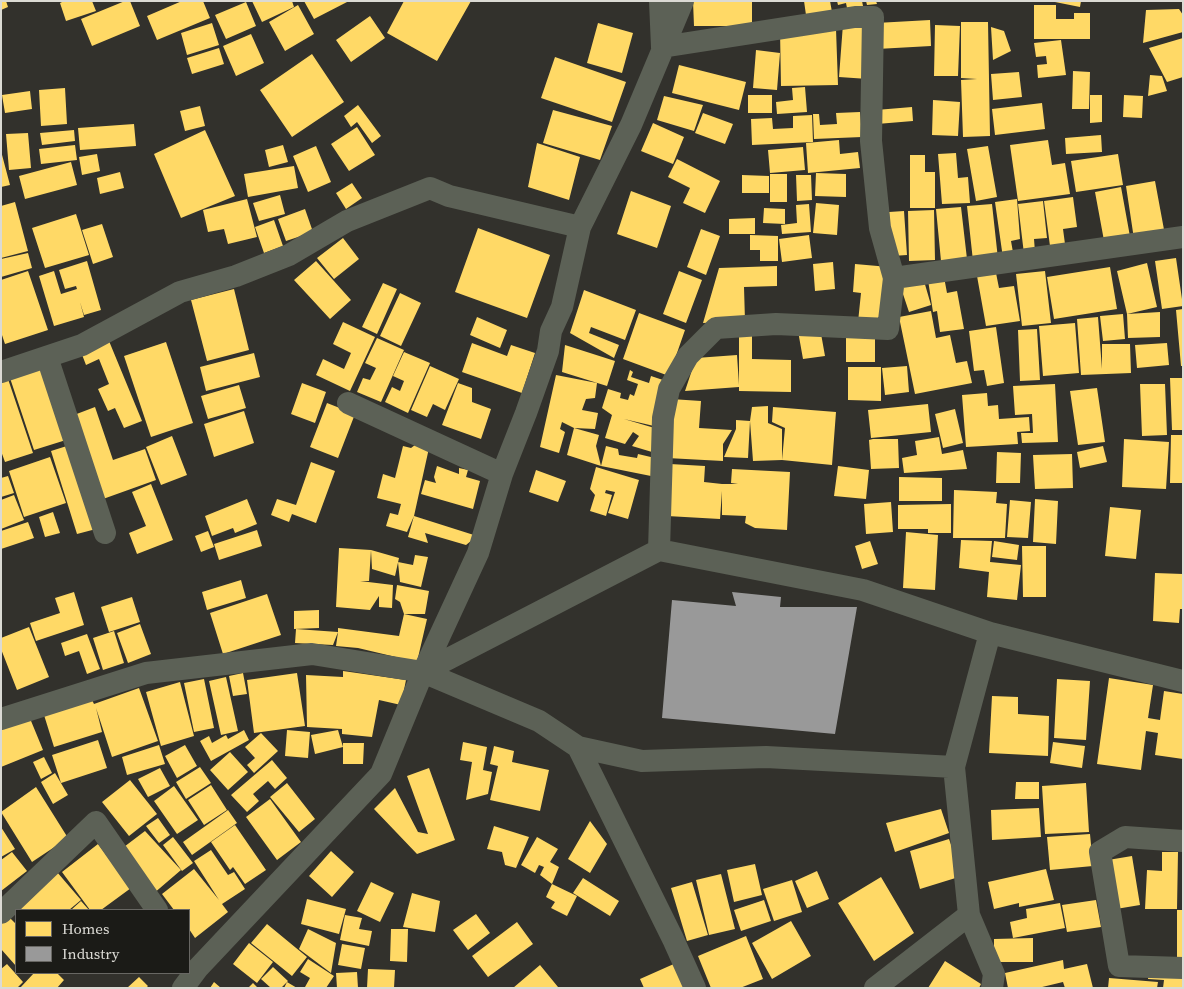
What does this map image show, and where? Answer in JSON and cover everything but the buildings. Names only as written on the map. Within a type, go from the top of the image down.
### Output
[{"type":"street","points":[[660,1],[662,47]]},
{"type":"street","points":[[194,961],[381,774],[423,672],[478,553],[502,474],[548,351],[552,331],[562,307],[580,227],[631,125],[662,47],[683,1]]},
{"type":"street","points":[[660,550],[663,418],[670,389],[688,356],[716,328],[776,324],[888,329],[894,278],[880,228],[871,140],[873,17],[855,17],[662,47]]},
{"type":"street","points":[[1,372],[82,345],[180,292],[236,276],[289,255],[347,221],[430,188],[449,196],[580,227]]},
{"type":"street","points":[[894,278],[1183,238]]},
{"type":"street","points":[[47,357],[104,533]]},
{"type":"street","points":[[348,403],[502,474]]},
{"type":"street","points":[[423,672],[660,550],[863,590],[990,633],[1183,681]]},
{"type":"street","points":[[990,633],[954,767],[969,915],[994,974],[992,988]]},
{"type":"street","points":[[1,719],[146,673],[312,654],[423,672],[538,722],[578,747],[642,761],[766,757],[954,767]]},
{"type":"street","points":[[578,747],[673,939],[695,988]]},
{"type":"street","points":[[1,913],[96,822],[156,909]]},
{"type":"street","points":[[1183,841],[1125,838],[1100,852],[1119,966],[1183,968]]},
{"type":"street","points":[[875,988],[969,915]]},
{"type":"street","points":[[183,988],[189,974]]}]
